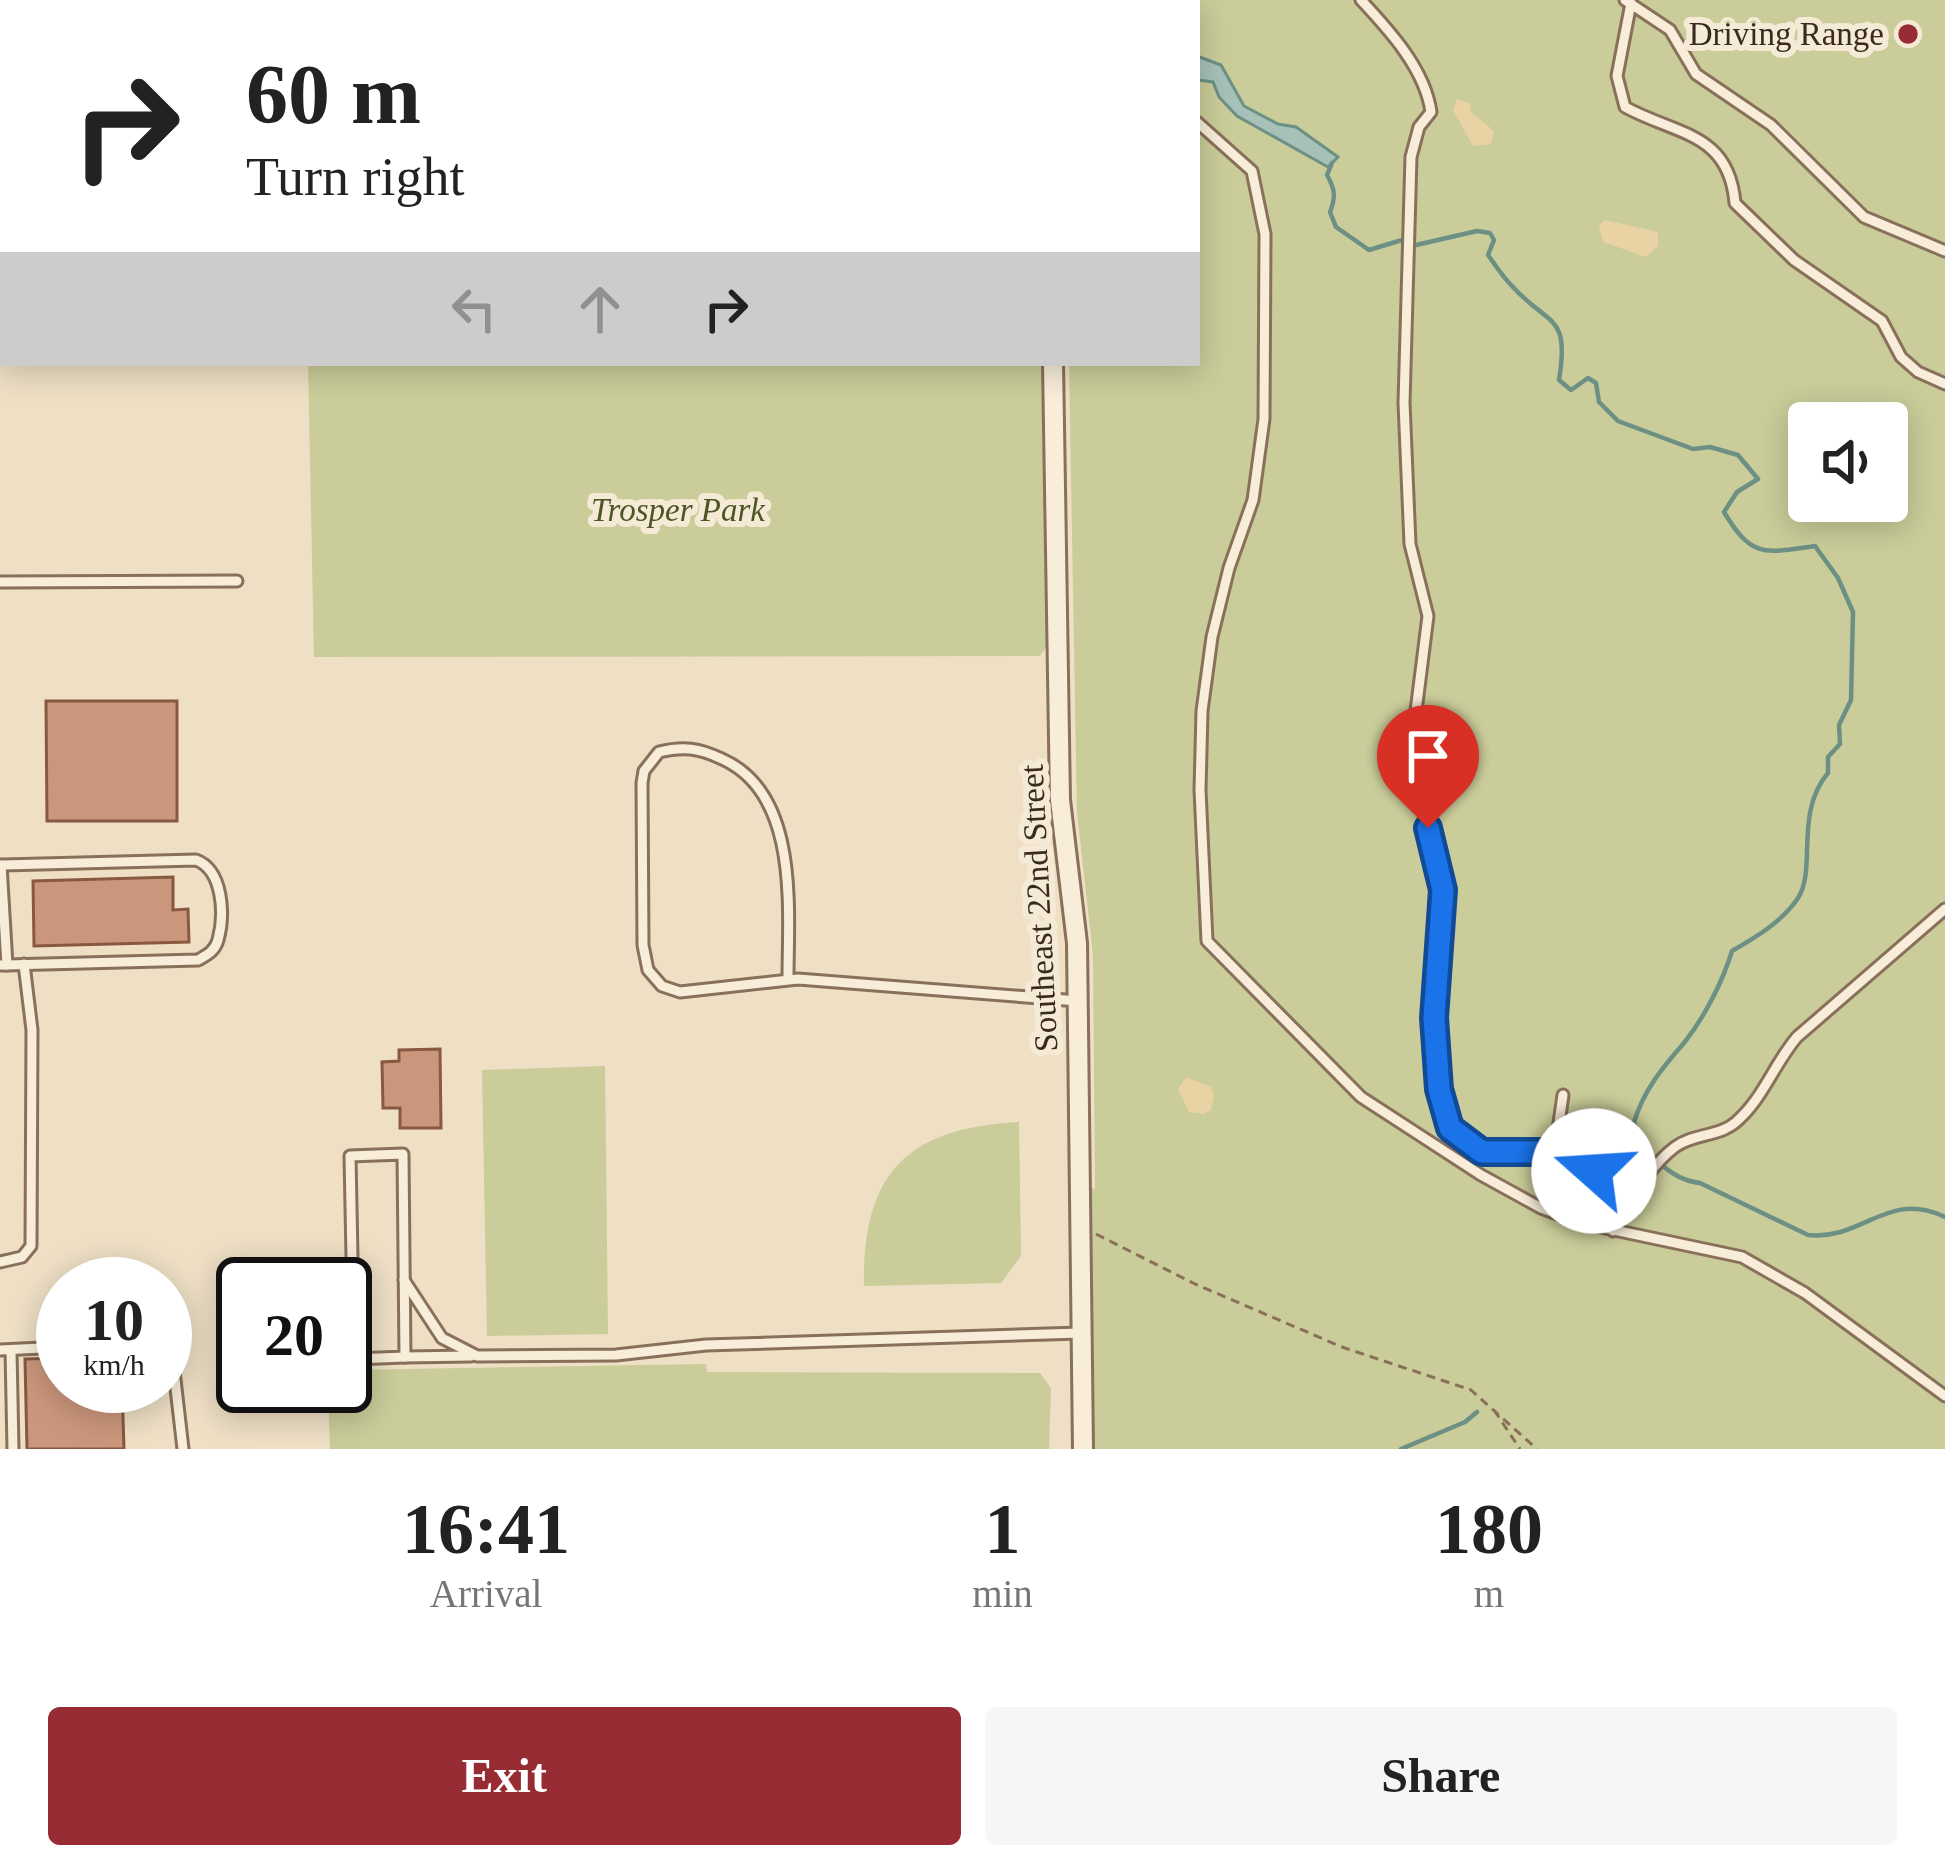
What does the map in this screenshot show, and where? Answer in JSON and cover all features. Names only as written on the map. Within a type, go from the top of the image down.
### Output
[{"type":"street","name":"Southeast 22nd Street","points":[[1053,366],[1060,800],[1077,943],[1083,1449]]},
{"type":"lane","points":[[1360,0],[1393,34],[1431,112],[1419,127],[1412,157],[1404,403],[1410,544],[1428,616],[1416,711],[1420,796],[1443,890],[1434,1018],[1443,1113],[1462,1141],[1482,1152],[1561,1152],[1634,1193]]},
{"type":"lane","points":[[1945,251],[1864,217],[1771,125],[1702,81],[1670,30],[1628,2],[1617,76],[1625,106],[1711,147],[1729,171],[1735,203],[1794,260],[1882,321],[1901,356],[1918,372],[1945,384]]},
{"type":"lane","points":[[1200,125],[1252,171],[1265,234],[1264,419],[1256,480],[1212,638],[1202,711],[1199,790],[1208,941],[1361,1096],[1390,1119],[1541,1208],[1613,1231],[1742,1257],[1805,1293],[1945,1396]]},
{"type":"lane","points":[[0,582],[237,581]]},
{"type":"lane","points":[[788,979],[788,893],[766,801],[732,763],[694,748],[659,752],[644,771],[642,783],[643,945],[648,970],[662,986],[680,992],[788,979],[1078,1001]]},
{"type":"lane","points":[[196,860],[210,865],[218,878],[219,939],[211,953],[198,960],[24,964],[3,965],[2,865],[196,860]]},
{"type":"lane","points":[[1613,1231],[1634,1193],[1674,1148],[1735,1124],[1758,1100],[1776,1062],[1797,1037],[1945,909]]},
{"type":"lane","points":[[0,1262],[22,1257],[31,1246],[32,1030],[24,964]]},
{"type":"lane","points":[[1561,1152],[1558,1130],[1563,1095]]},
{"type":"lane","points":[[405,1358],[403,1154],[350,1156],[354,1359],[616,1355],[706,1345],[1080,1333]]},
{"type":"lane","points":[[404,1280],[442,1338],[477,1356]]},
{"type":"lane","points":[[14,1449],[6,1350],[36,1348]]},
{"type":"lane","points":[[179,1413],[183,1449]]},
{"type":"path","points":[[1077,1221],[1196,1284],[1342,1347],[1471,1390],[1537,1449]]},
{"type":"path","points":[[1490,1403],[1520,1449]]},
{"type":"green space","points":[[1200,0],[1945,0],[1945,1449],[1090,1449],[1086,1186],[1095,1189],[1093,955],[1077,813],[1069,366],[1200,366]]},
{"type":"green space","name":"Trosper Park","points":[[308,366],[1043,366],[1048,645],[1040,656],[314,657]]},
{"type":"green space","points":[[605,1066],[608,1334],[487,1336],[482,1070]]},
{"type":"green space","points":[[1019,1122],[1021,1256],[1001,1283],[864,1286],[872,1214],[883,1186],[899,1164],[947,1134]]},
{"type":"green space","points":[[706,1364],[707,1372],[1040,1373],[1051,1388],[1049,1449],[330,1449],[329,1413],[372,1413],[372,1370]]},
{"type":"sand","points":[[1457,99],[1470,103],[1471,112],[1494,131],[1491,144],[1473,146],[1453,110]]},
{"type":"sand","points":[[1605,220],[1658,232],[1658,246],[1646,257],[1603,242],[1599,226]]},
{"type":"sand","points":[[1186,1077],[1211,1087],[1211,1110],[1189,1112],[1178,1089]]},
{"type":"water","points":[[1200,57],[1221,65],[1244,106],[1278,124],[1296,127],[1338,157],[1328,167],[1237,116],[1219,97],[1213,82],[1200,80]]},
{"type":"building","points":[[46,701],[177,701],[177,821],[47,821]]},
{"type":"building","points":[[173,877],[173,910],[188,909],[189,942],[34,946],[33,881]]},
{"type":"building","points":[[440,1049],[441,1128],[400,1128],[400,1108],[383,1108],[382,1062],[399,1061],[399,1050]]},
{"type":"building","points":[[25,1359],[36,1359],[36,1413],[123,1413],[124,1449],[27,1449]]},
{"type":"waterway","points":[[1332,163],[1327,175],[1336,227],[1369,250],[1402,240],[1416,245],[1477,231],[1490,233],[1494,240],[1488,255],[1559,332],[1559,380],[1571,390],[1588,378],[1596,383],[1599,402],[1618,421],[1693,449],[1710,447],[1738,455],[1758,479],[1737,492],[1724,512],[1734,527],[1761,549],[1815,546],[1838,578],[1853,612],[1851,700],[1839,725],[1840,744],[1828,757],[1828,773],[1812,805],[1803,886],[1784,914],[1732,951],[1706,1011],[1654,1080],[1634,1122],[1643,1143],[1668,1170],[1808,1235],[1844,1231],[1907,1209],[1945,1217]]},
{"type":"waterway","points":[[1401,1449],[1465,1422],[1477,1412]]},
{"type":"place","name":"Driving Range","points":[[1908,34]]},
{"type":"route","points":[[1428,828],[1443,890],[1434,1018],[1439,1089],[1450,1128],[1482,1152],[1561,1152],[1594,1171]]}]
